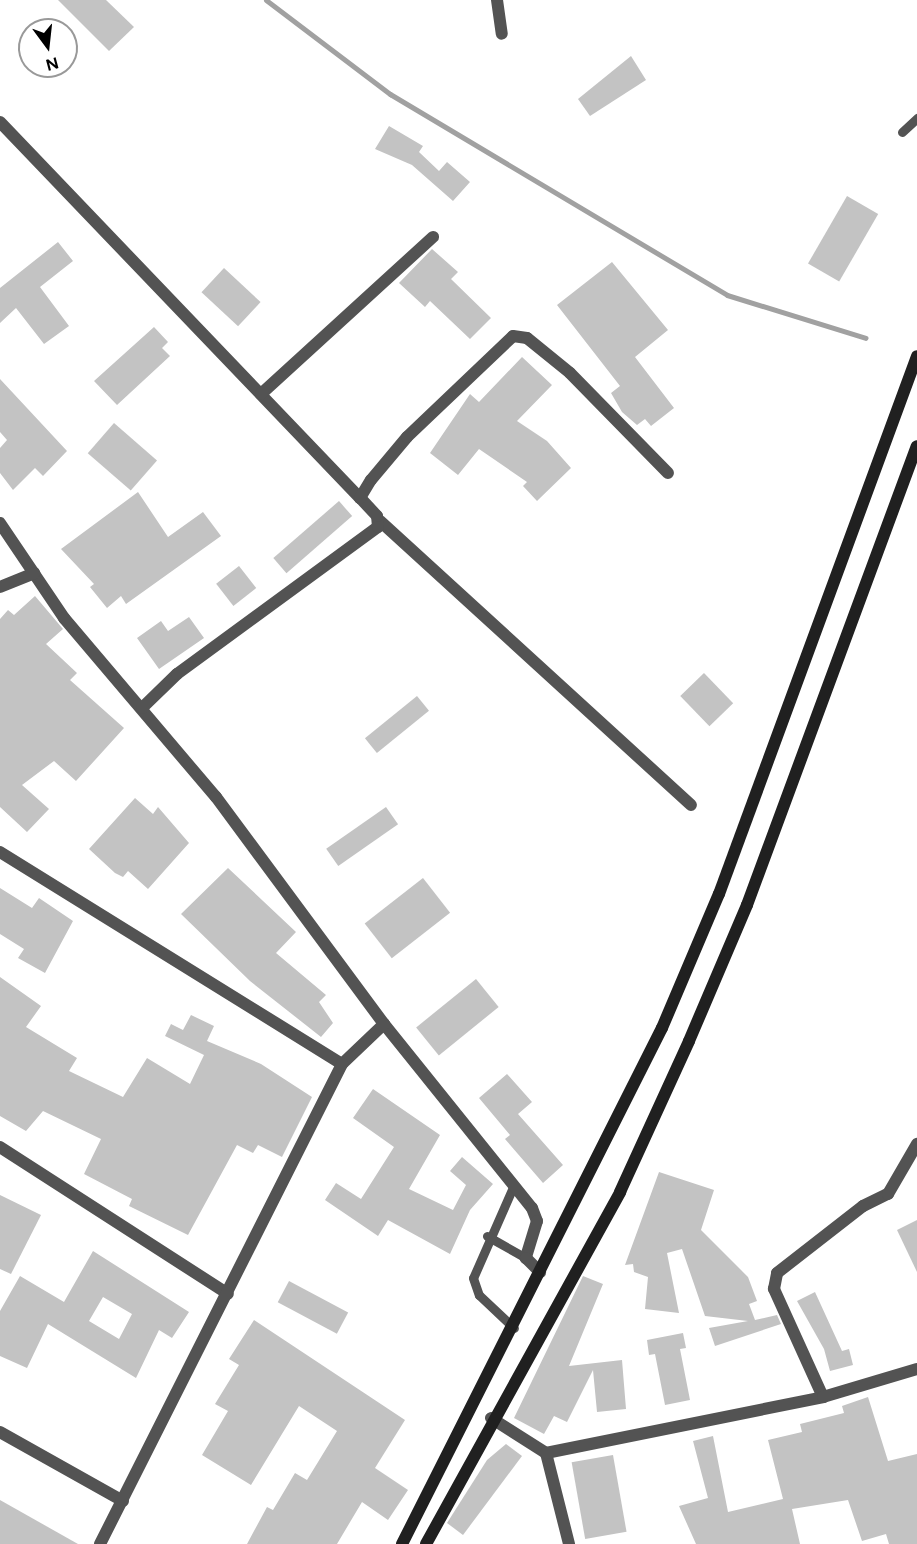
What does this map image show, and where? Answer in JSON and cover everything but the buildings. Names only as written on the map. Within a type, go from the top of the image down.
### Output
[{"type":"main road","points":[[402,1544],[514,1328],[662,1028],[719,894],[917,356]]},
{"type":"main road","points":[[426,1544],[491,1418],[620,1192],[688,1041],[747,905],[917,446]]},
{"type":"street","points":[[497,0],[502,34]]},
{"type":"street","points":[[0,122],[380,521],[691,805]]},
{"type":"street","points":[[261,394],[434,237]]},
{"type":"street","points":[[360,498],[406,436],[513,336],[527,338],[570,373],[668,473]]},
{"type":"street","points":[[142,708],[177,674],[380,521]]},
{"type":"street","points":[[0,523],[64,618],[216,797],[384,1024],[513,1187],[537,1221],[526,1258],[540,1272]]},
{"type":"street","points":[[0,587],[34,573]]},
{"type":"street","points":[[0,852],[342,1064]]},
{"type":"street","points":[[100,1544],[342,1064],[384,1024]]},
{"type":"street","points":[[823,1397],[774,1289],[777,1273],[863,1206],[888,1194],[917,1143]]},
{"type":"street","points":[[0,1147],[228,1294]]},
{"type":"street","points":[[546,1453],[823,1397],[917,1369]]},
{"type":"street","points":[[491,1418],[546,1453],[569,1544]]},
{"type":"street","points":[[0,1432],[123,1501]]},
{"type":"lane","points":[[902,132],[917,118]]},
{"type":"lane","points":[[513,1187],[487,1236],[473,1278],[479,1296],[514,1328]]},
{"type":"lane","points":[[487,1236],[526,1258]]},
{"type":"waterway","points":[[266,0],[390,94],[727,295],[866,338]]}]
